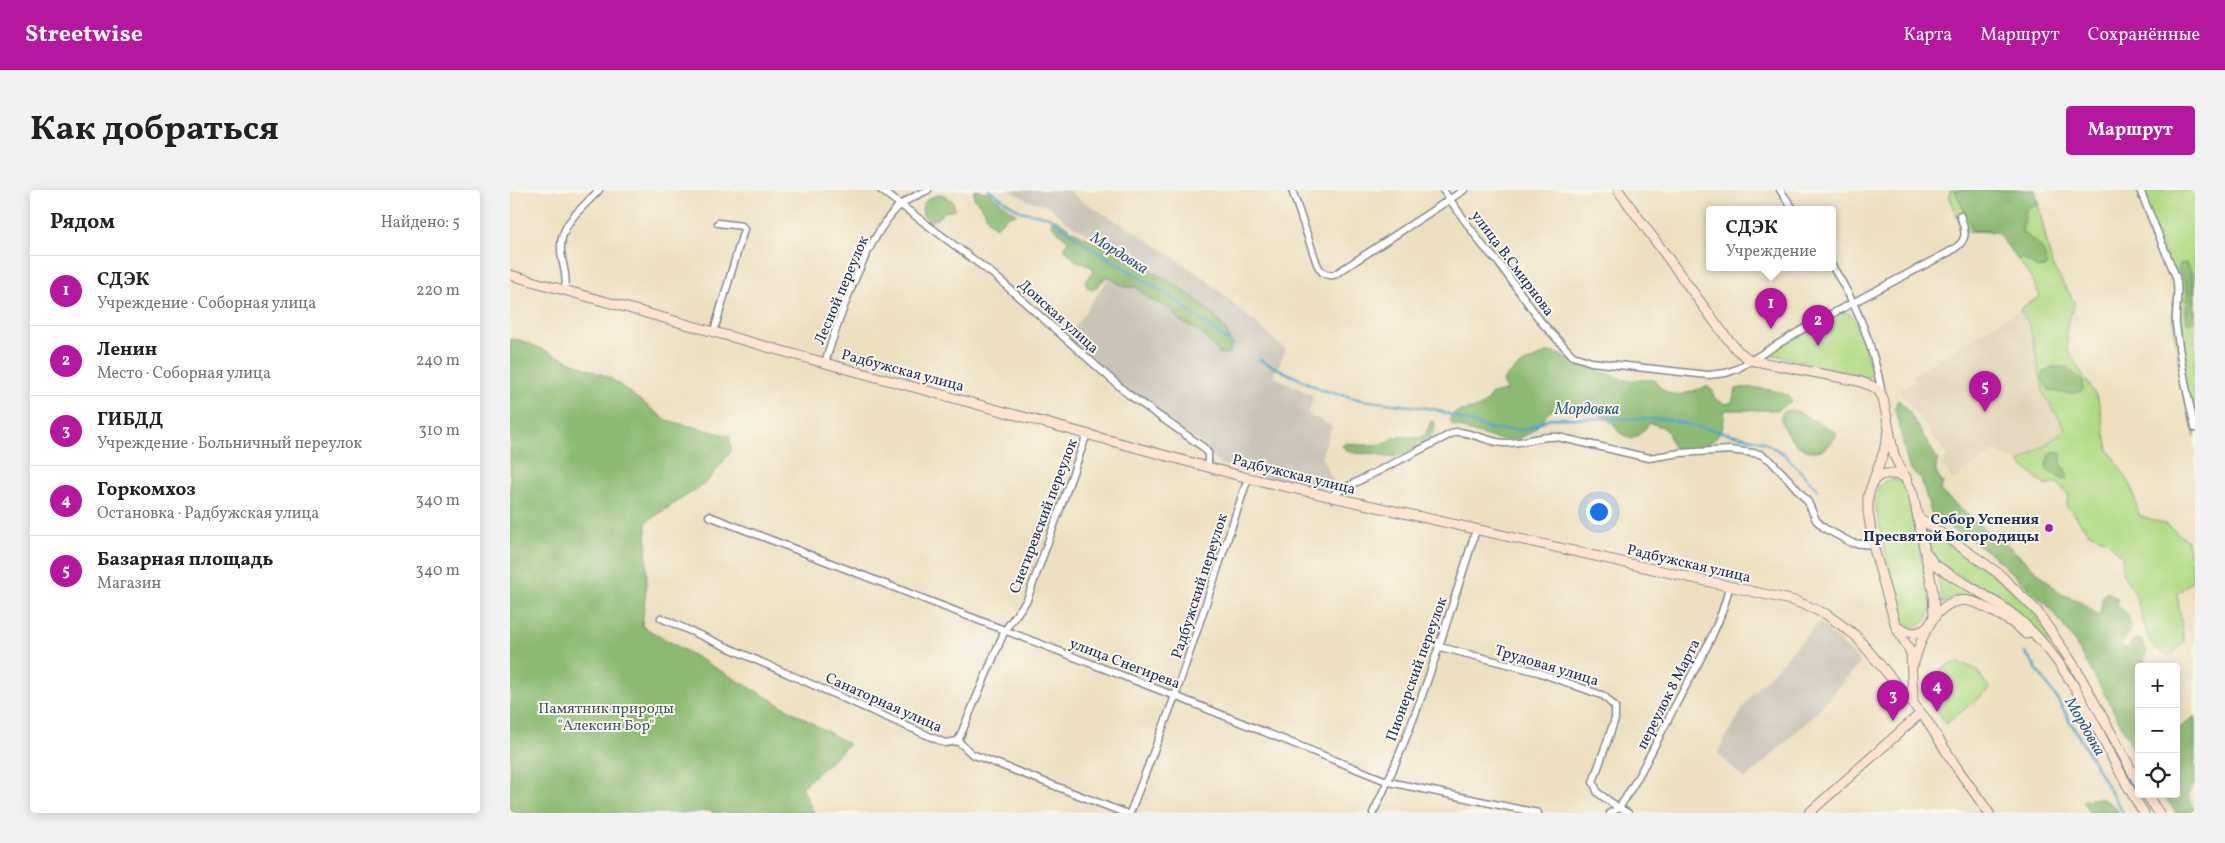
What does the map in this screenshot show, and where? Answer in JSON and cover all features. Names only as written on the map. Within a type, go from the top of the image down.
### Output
[{"type":"main road","points":[[1618,190],[1726,338],[1737,350],[1750,360],[1858,381],[1879,391],[1894,455],[1913,494],[1933,591],[1934,618]]},
{"type":"main road","name":"Радбужская улица","points":[[510,275],[1208,468],[1333,498],[1795,601],[1826,614],[1855,635],[1913,702],[1956,768],[1989,813]]},
{"type":"main road","points":[[1889,430],[1875,479],[1868,496],[1868,504],[1873,545],[1896,627],[1910,648],[1913,702]]},
{"type":"main road","points":[[1875,479],[1887,473],[1906,477]]},
{"type":"main road","points":[[1918,517],[1998,573],[2037,610],[2075,667],[2135,777]]},
{"type":"main road","points":[[1925,550],[1934,564],[2019,619],[2036,636],[2052,657]]},
{"type":"main road","points":[[1912,670],[1920,643],[1928,628],[1934,618],[1949,604],[1958,601],[1970,601],[1991,610],[2018,627],[2067,673],[2082,697],[2131,794],[2144,813]]},
{"type":"main road","points":[[1896,627],[1910,633],[1922,632],[1928,628]]},
{"type":"main road","points":[[1810,813],[1921,713]]},
{"type":"main road","points":[[2149,798],[2159,813]]},
{"type":"street","points":[[565,289],[567,280],[561,251],[562,234],[573,216],[599,190]]},
{"type":"street","name":"Донская улица","points":[[881,190],[994,275],[1128,394],[1203,447],[1208,453],[1208,468]]},
{"type":"street","name":"Лесной переулок","points":[[825,363],[860,271],[888,217],[911,197],[928,190]]},
{"type":"street","points":[[1292,190],[1317,264],[1322,273],[1327,275],[1334,275],[1464,190]]},
{"type":"street","name":"улица В.Смирнова","points":[[1443,190],[1542,323],[1564,348],[1580,360],[1708,375],[1726,373],[1737,369],[1854,302],[1961,245],[1965,237],[1965,229],[1960,215]]},
{"type":"street","points":[[1780,190],[1791,206]]},
{"type":"street","points":[[2140,190],[2176,277],[2178,286],[2176,325],[2187,394],[2195,428]]},
{"type":"street","points":[[714,331],[744,229],[742,226],[718,223]]},
{"type":"street","points":[[1835,271],[1854,302],[1877,371],[1882,398]]},
{"type":"street","points":[[1333,498],[1335,493],[1455,432],[1462,432],[1503,443],[1519,443],[1549,436],[1558,437],[1649,458],[1680,453],[1746,451],[1760,454],[1781,471],[1808,502],[1816,520],[1824,528],[1852,543],[1873,545]]},
{"type":"street","name":"Снегиревский переулок","points":[[958,741],[1005,630],[1027,600],[1088,434]]},
{"type":"street","name":"Радбужский переулок","points":[[1130,813],[1175,696],[1248,478]]},
{"type":"street","name":"улица Снегирева","points":[[709,516],[1175,696],[1388,782],[1538,813]]},
{"type":"street","name":"Пионерский переулок","points":[[1374,813],[1388,782],[1440,647],[1476,530]]},
{"type":"street","name":"переулок 8 Марта","points":[[1620,808],[1641,775],[1712,636],[1724,608],[1729,587]]},
{"type":"street","name":"Санаторная улица","points":[[661,618],[945,743],[958,741],[972,754],[1125,813]]},
{"type":"street","name":"Трудовая улица","points":[[1440,647],[1538,672],[1604,696],[1615,707],[1616,719],[1593,782],[1598,793],[1620,808]]},
{"type":"street","points":[[1610,813],[1620,808],[1628,813]]},
{"type":"shaded area","points":[[1009,190],[1068,190],[1082,201],[1139,234],[1204,278],[1286,350],[1273,376],[1314,396],[1308,414],[1332,426],[1321,457],[1335,484],[1321,490],[1276,481],[1219,464],[1204,445],[1129,392],[1068,337],[1124,255],[1066,222],[1051,207],[1027,200]]},
{"type":"shaded area","points":[[2020,309],[2030,326],[2044,394],[2066,430],[2019,463],[1994,451],[1953,480],[1940,463],[1948,457],[1899,391],[1914,381],[1911,376]]},
{"type":"shaded area","points":[[1819,622],[1861,662],[1810,719],[1745,780],[1717,753],[1749,698]]},
{"type":"green space","points":[[974,190],[988,192],[1016,214],[1007,217],[996,227],[988,220],[984,210],[974,198]]},
{"type":"green space","points":[[1950,190],[2035,190],[2052,265],[2075,303],[2067,325],[2067,349],[2098,399],[2108,449],[2132,487],[2139,515],[2167,525],[2187,540],[2193,580],[2177,594],[2184,642],[2173,654],[2164,654],[2154,646],[2148,637],[2134,592],[2122,573],[2123,557],[2105,539],[2089,533],[2066,505],[2069,496],[2057,483],[2046,486],[2019,463],[2066,430],[2044,394],[2030,326],[2020,309],[2040,296],[2030,276],[1997,232],[1963,231],[1950,198]]},
{"type":"green space","points":[[1955,190],[2035,190],[2038,205],[2027,207],[2022,232],[2040,246],[2045,255],[2046,267],[2037,268],[2022,258],[2018,260],[1997,232],[1972,230]]},
{"type":"green space","points":[[2137,190],[2195,190],[2195,437],[2184,395],[2172,316],[2176,296],[2174,279]]},
{"type":"green space","points":[[938,195],[944,195],[953,201],[955,210],[943,212],[938,219],[930,221],[923,216],[924,204]]},
{"type":"green space","points":[[1052,219],[1058,220],[1071,230],[1135,262],[1182,289],[1218,320],[1229,337],[1230,352],[1225,354],[1219,353],[1201,333],[1179,320],[1170,309],[1151,300],[1136,287],[1124,287],[1108,276],[1093,290],[1087,287],[1085,282],[1092,273],[1093,268],[1075,260],[1065,250],[1065,245],[1068,241],[1051,225]]},
{"type":"green space","points":[[2186,263],[2193,280],[2195,296],[2195,318],[2189,324],[2186,314],[2186,283],[2177,269],[2180,264]]},
{"type":"green space","points":[[1844,312],[1851,315],[1855,320],[1872,371],[1869,378],[1771,354],[1774,348],[1837,313]]},
{"type":"green space","name":"Памятник природы \"Алексин Бор\"","points":[[510,339],[520,340],[612,379],[666,420],[730,436],[731,452],[706,483],[646,522],[647,579],[642,626],[849,744],[802,787],[814,813],[713,813],[711,810],[692,813],[510,813]]},
{"type":"green space","points":[[1548,352],[1556,353],[1574,363],[1625,380],[1654,380],[1660,387],[1672,394],[1685,394],[1709,386],[1713,391],[1714,398],[1725,404],[1732,402],[1736,389],[1756,388],[1789,395],[1792,401],[1777,410],[1725,410],[1723,426],[1714,439],[1702,448],[1688,451],[1673,448],[1668,432],[1663,427],[1650,423],[1638,436],[1631,439],[1621,434],[1604,416],[1581,410],[1549,411],[1528,434],[1517,439],[1505,440],[1494,438],[1452,425],[1450,418],[1455,412],[1477,408],[1483,405],[1492,394],[1506,391],[1503,381],[1508,375],[1524,363]]},
{"type":"green space","points":[[2051,367],[2066,367],[2083,380],[2083,390],[2080,392],[2062,393],[2049,390],[2042,379],[2044,372]]},
{"type":"green space","points":[[1899,400],[1909,412],[1938,460],[1936,472],[1943,483],[1940,491],[1996,539],[2003,541],[2062,594],[2078,600],[2097,614],[2101,612],[2102,598],[2107,592],[2117,598],[2117,607],[2126,612],[2131,628],[2121,645],[2123,648],[2127,648],[2134,640],[2138,639],[2142,641],[2147,651],[2144,660],[2145,663],[2135,663],[2135,752],[2108,700],[2071,636],[2048,606],[1991,554],[1941,522],[1931,513],[1921,479],[1909,468],[1895,409]]},
{"type":"green space","points":[[1789,410],[1796,411],[1837,433],[1833,441],[1819,451],[1801,448],[1789,436],[1781,422],[1783,412]]},
{"type":"green space","points":[[1431,421],[1435,423],[1431,436],[1418,447],[1402,454],[1387,457],[1377,454],[1354,453],[1342,446],[1346,443],[1378,445],[1397,437],[1422,437]]},
{"type":"green space","points":[[2058,451],[2061,453],[2061,463],[2067,473],[2066,479],[2063,480],[2048,471],[2046,465],[2050,453]]},
{"type":"green space","points":[[1895,479],[1906,486],[1909,495],[1931,610],[1922,624],[1914,627],[1904,624],[1900,619],[1874,500],[1877,491],[1883,483]]},
{"type":"green space","points":[[1927,531],[1999,579],[2025,603],[2040,621],[2064,658],[2016,612],[1938,562],[1932,553]]},
{"type":"green space","points":[[1937,573],[1979,597],[1964,596],[1943,604]]},
{"type":"green space","points":[[1958,662],[1976,669],[1990,689],[1946,724],[1928,696],[1931,682],[1937,673],[1945,667]]},
{"type":"green space","points":[[2195,716],[2195,784],[2189,791],[2189,794],[2195,813],[2176,813],[2166,798],[2180,798],[2181,727]]},
{"type":"green space","points":[[2096,798],[2109,802],[2119,813],[2089,813],[2083,801]]},
{"type":"waterway","name":"Мордовка","points":[[989,190],[1020,211],[1049,217],[1085,244],[1167,294],[1234,346]]},
{"type":"waterway","name":"Мордовка","points":[[1260,360],[1322,390],[1362,400],[1434,409],[1490,429],[1525,430],[1550,418],[1663,419],[1762,441],[1784,454],[1817,489]]},
{"type":"waterway","name":"Мордовка","points":[[2025,652],[2056,697],[2123,813]]},
{"type":"place","name":"СДЭК","points":[[1771,329]]},
{"type":"place","name":"Ленин","points":[[1818,346]]},
{"type":"place","name":"Базарная площадь","points":[[1985,412]]},
{"type":"place","name":"Собор Успения Пресвятой Богородицы","points":[[2049,528]]},
{"type":"place","name":"Горкомхоз","points":[[1937,712]]},
{"type":"place","name":"ГИБДД","points":[[1893,721]]}]
